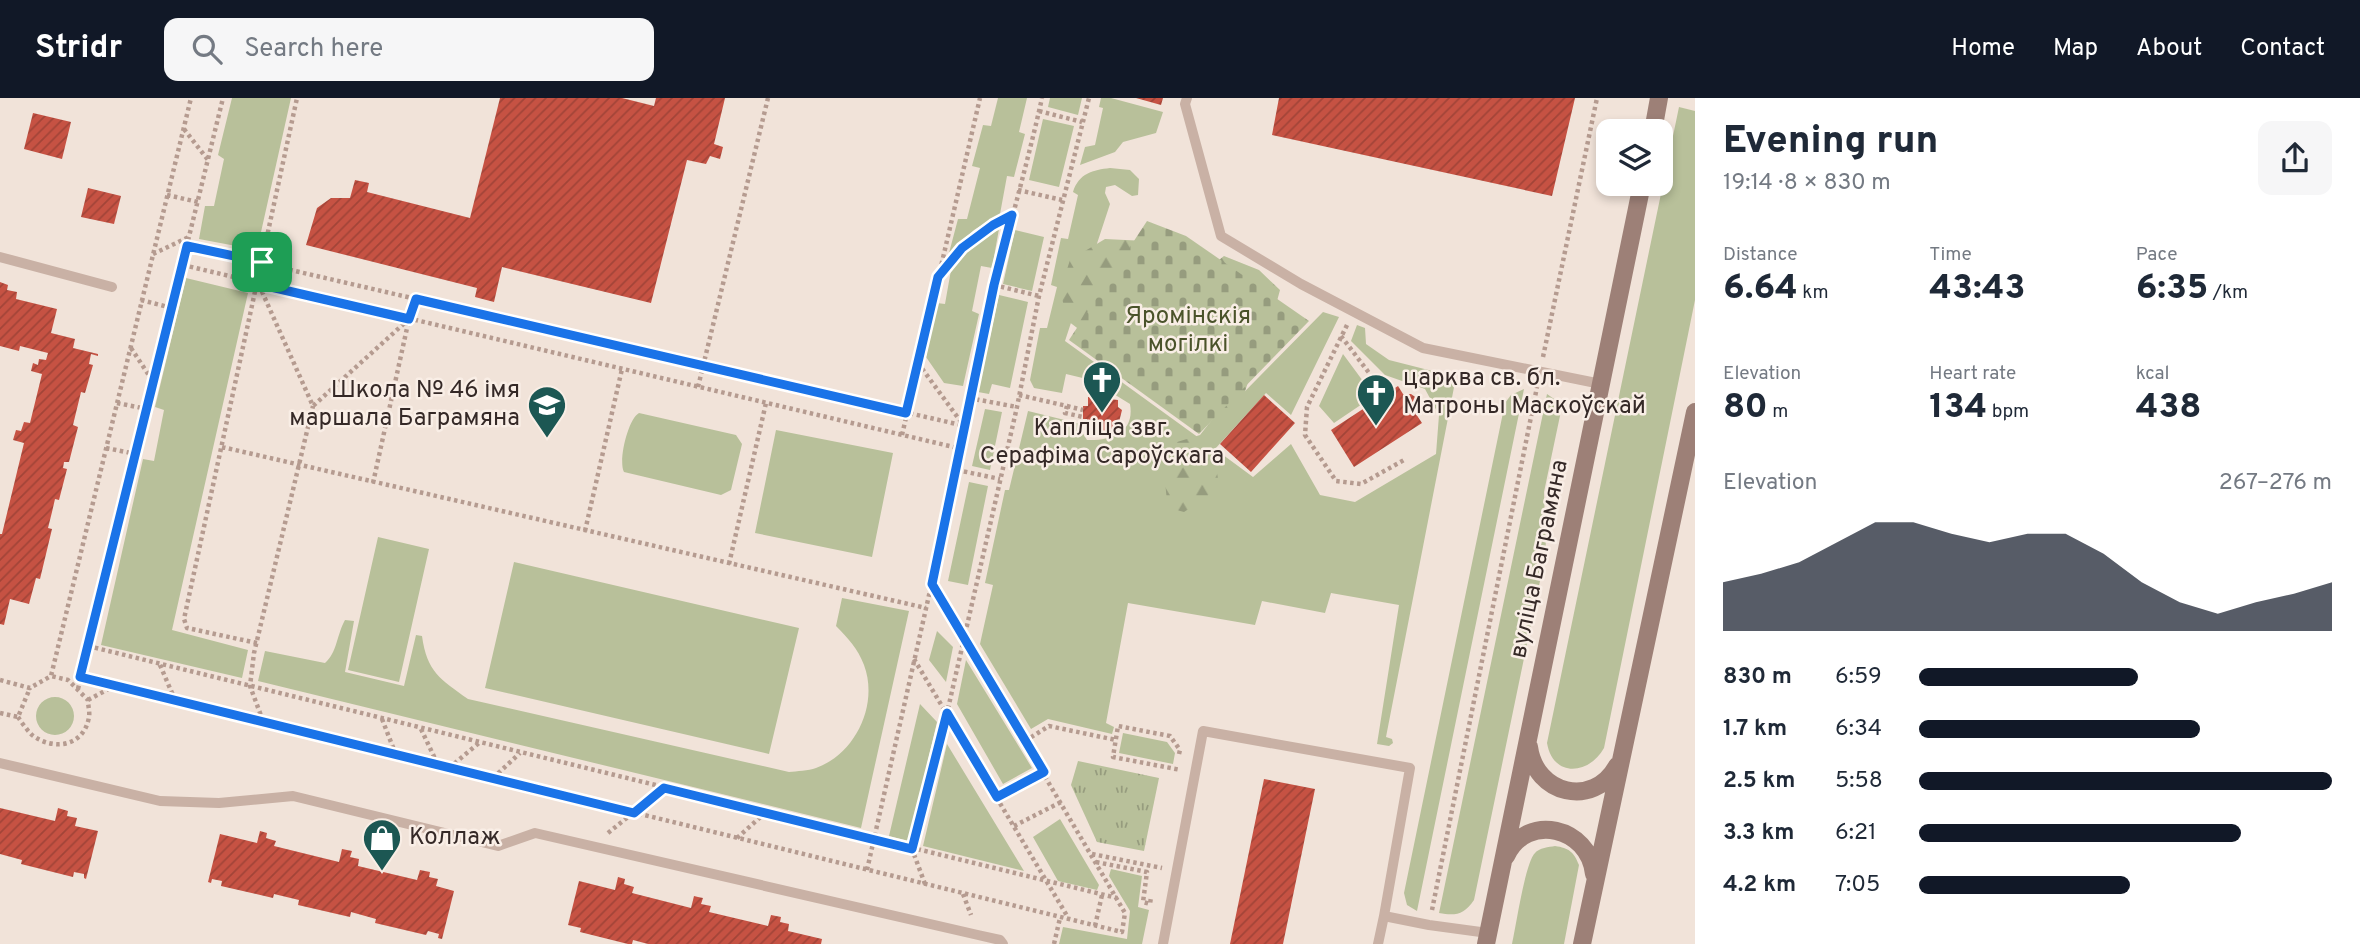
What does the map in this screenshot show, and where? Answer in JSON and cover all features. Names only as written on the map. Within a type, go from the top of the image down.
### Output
[{"type":"street","points":[[1655,119],[1659,98]]},
{"type":"street","name":"вуліца Баграмяна","points":[[1487,938],[1640,196]]},
{"type":"street","points":[[1582,944],[1695,412]]},
{"type":"street","points":[[1530,733],[1528,744],[1534,767],[1550,783],[1572,791],[1584,790],[1606,780],[1620,761],[1622,749]]},
{"type":"street","points":[[1504,861],[1509,850],[1526,835],[1548,830],[1559,831],[1581,843],[1593,865],[1595,877]]},
{"type":"lane","points":[[1186,98],[1185,104],[1221,236],[1353,312],[1423,348],[1601,384]]},
{"type":"lane","points":[[0,257],[112,287]]},
{"type":"lane","points":[[1163,944],[1203,731],[1409,768],[1378,944]]},
{"type":"lane","points":[[0,763],[160,801],[219,803],[293,796],[498,846],[535,833],[1000,940],[1003,944]]},
{"type":"lane","points":[[1384,916],[1487,938]]},
{"type":"path","points":[[51,676],[191,98]]},
{"type":"path","points":[[78,689],[223,98]]},
{"type":"path","points":[[257,643],[187,628],[184,619],[297,98]]},
{"type":"path","points":[[698,387],[768,98]]},
{"type":"path","points":[[902,435],[980,98]]},
{"type":"path","points":[[867,870],[962,449],[994,285],[1042,98]]},
{"type":"path","points":[[925,884],[912,849],[947,713],[1017,407],[1039,296],[1088,98]]},
{"type":"path","points":[[1429,925],[1597,98]]},
{"type":"path","points":[[1039,111],[1082,122]]},
{"type":"path","points":[[183,128],[208,160]]},
{"type":"path","points":[[1018,190],[1062,200]]},
{"type":"path","points":[[167,195],[198,202]]},
{"type":"path","points":[[938,277],[962,248],[993,225],[1012,215]]},
{"type":"path","points":[[152,255],[190,237]]},
{"type":"path","points":[[187,246],[965,426]]},
{"type":"path","points":[[183,265],[962,449]]},
{"type":"path","points":[[258,284],[313,406]]},
{"type":"path","points":[[994,285],[1039,296]]},
{"type":"path","points":[[373,483],[409,319],[416,299]]},
{"type":"path","points":[[141,300],[172,307]]},
{"type":"path","points":[[1353,312],[1307,407],[1305,435],[1336,481],[1361,484],[1404,460]]},
{"type":"path","points":[[263,722],[250,686],[257,643],[313,406],[409,319]]},
{"type":"path","points":[[1341,336],[1382,390]]},
{"type":"path","points":[[130,348],[154,383]]},
{"type":"path","points":[[918,363],[965,426]]},
{"type":"path","points":[[585,531],[622,369]]},
{"type":"path","points":[[1019,395],[1083,410]]},
{"type":"path","points":[[970,398],[1017,407]]},
{"type":"path","points":[[117,403],[147,409]]},
{"type":"path","points":[[729,564],[766,403]]},
{"type":"path","points":[[1067,406],[1065,413],[1083,417]]},
{"type":"path","points":[[222,447],[926,608]]},
{"type":"path","points":[[106,448],[136,454]]},
{"type":"path","points":[[957,470],[1000,479]]},
{"type":"path","points":[[80,677],[1122,932],[1125,913],[932,584]]},
{"type":"path","points":[[88,646],[1116,898]]},
{"type":"path","points":[[914,658],[1070,920]]},
{"type":"path","points":[[159,664],[175,701]]},
{"type":"path","points":[[0,713],[18,717],[32,734],[50,745],[69,744],[82,734],[89,718],[88,701],[68,680],[51,676],[30,688],[18,717]]},
{"type":"path","points":[[0,681],[30,688]]},
{"type":"path","points":[[88,701],[115,685]]},
{"type":"path","points":[[381,718],[396,755]]},
{"type":"path","points":[[1025,741],[1049,726],[1116,740]]},
{"type":"path","points":[[1176,769],[1113,757],[1118,726],[1170,736],[1180,750]]},
{"type":"path","points":[[421,728],[438,765]]},
{"type":"path","points":[[449,768],[480,742]]},
{"type":"path","points":[[494,778],[521,752]]},
{"type":"path","points":[[997,797],[1044,772]]},
{"type":"path","points":[[591,846],[664,788]]},
{"type":"path","points":[[1014,826],[1061,802]]},
{"type":"path","points":[[737,838],[765,812]]},
{"type":"path","points":[[1091,854],[1158,867],[1155,880]]},
{"type":"path","points":[[1096,862],[1147,872],[1143,902],[1150,904],[1152,892]]},
{"type":"path","points":[[1095,926],[1102,895]]},
{"type":"path","points":[[1054,944],[1060,917]]},
{"type":"green space","points":[[232,98],[291,98],[257,250],[199,239],[205,206],[214,206],[224,159],[218,155]]},
{"type":"green space","points":[[998,98],[1027,98],[1019,132],[1025,134],[1014,177],[1007,176],[1000,214],[974,230],[949,253],[958,219],[967,219],[980,168],[972,166],[983,125],[991,126]]},
{"type":"green space","points":[[1050,98],[1082,98],[1078,115],[1048,107]]},
{"type":"green space","points":[[1101,98],[1111,98],[1163,112],[1156,133],[1123,142],[1115,152],[1080,165],[1085,147],[1095,145],[1103,108],[1099,107]]},
{"type":"green space","points":[[1679,107],[1695,111],[1695,300],[1604,748],[1590,764],[1572,769],[1556,762],[1547,743],[1661,196],[1673,196],[1673,136]]},
{"type":"green space","points":[[1043,119],[1074,126],[1059,187],[1029,180]]},
{"type":"green space","points":[[1110,168],[1130,170],[1139,179],[1138,195],[1132,196],[1115,185],[1106,187],[1105,193],[1110,204],[1065,341],[1199,438],[1323,312],[1339,317],[1291,415],[1266,393],[1215,449],[1253,477],[1291,444],[1320,495],[1355,502],[1436,454],[1439,415],[1425,389],[1385,375],[1351,341],[1357,325],[1365,328],[1366,344],[1389,360],[1456,377],[1386,737],[1392,739],[1393,743],[1389,746],[1377,744],[1399,605],[1331,593],[1325,613],[1262,601],[1255,625],[1128,603],[1106,723],[1114,727],[1112,734],[1048,719],[1031,729],[980,644],[993,585],[985,583],[1005,490],[1009,490],[1028,411],[1081,424],[1087,440],[1112,437],[1129,422],[1130,404],[1091,380],[1066,374],[1062,393],[1034,388],[1030,380],[1040,328],[1047,328],[1057,287],[1051,285],[1061,238],[1068,239],[1078,195],[1073,192],[1087,174]]},
{"type":"green space","name":"Яромінскія могілкі","points":[[1147,221],[1186,236],[1309,321],[1199,434],[1069,340]]},
{"type":"green space","points":[[999,229],[992,268],[981,266],[972,311],[979,314],[963,386],[944,383],[926,357],[937,303],[945,304],[951,270],[961,255]]},
{"type":"green space","points":[[1015,230],[1044,237],[1032,291],[1003,284]]},
{"type":"green space","points":[[1105,239],[1146,241],[1249,379],[1241,404],[1216,431],[1214,453],[1218,479],[1207,497],[1184,512],[1169,508],[1165,482],[1169,458],[1177,442],[1200,435],[1215,416],[1119,360],[1068,321],[1060,291],[1070,260]]},
{"type":"green space","points":[[1224,256],[1259,270],[1280,290],[1277,301],[1215,263]]},
{"type":"green space","points":[[186,278],[248,293],[172,630],[248,650],[242,678],[101,645],[143,459],[154,461],[164,410],[155,407]]},
{"type":"green space","points":[[999,295],[1028,302],[1010,388],[992,384],[989,394],[978,392]]},
{"type":"green space","points":[[1343,354],[1374,396],[1334,423],[1319,406]]},
{"type":"green space","points":[[1524,389],[1417,911],[1407,905],[1404,893],[1505,403],[1511,395]]},
{"type":"green space","points":[[1547,394],[1557,401],[1561,411],[1544,492],[1546,552],[1474,900],[1467,909],[1459,913],[1439,913]]},
{"type":"green space","points":[[985,409],[1002,412],[990,470],[972,466]]},
{"type":"green space","points":[[639,413],[736,435],[742,444],[731,490],[721,495],[624,472],[622,459],[625,441],[631,423]]},
{"type":"green space","points":[[776,430],[893,453],[872,557],[755,533]]},
{"type":"green space","points":[[969,482],[988,486],[968,585],[948,581]]},
{"type":"green space","points":[[378,537],[429,549],[399,682],[348,670]]},
{"type":"green space","points":[[514,562],[799,628],[769,754],[485,688]]},
{"type":"green space","points":[[842,598],[909,611],[861,828],[258,681],[265,651],[325,663],[332,654],[345,620],[354,621],[345,672],[404,686],[416,635],[422,636],[427,658],[436,674],[468,699],[789,772],[806,770],[830,761],[842,752],[852,740],[866,711],[868,680],[864,665],[852,644],[836,626]]},
{"type":"green space","points":[[937,631],[953,647],[946,682],[929,660]]},
{"type":"green space","points":[[966,660],[1032,768],[1003,784],[957,704]]},
{"type":"green space","points":[[55,697],[69,702],[74,716],[69,730],[55,735],[41,730],[36,716],[41,702]]},
{"type":"green space","points":[[920,704],[937,722],[909,841],[889,836]]},
{"type":"green space","points":[[1123,733],[1167,742],[1175,753],[1173,764],[1119,753]]},
{"type":"green space","points":[[947,744],[1024,871],[923,846]]},
{"type":"green space","points":[[1078,761],[1159,778],[1144,851],[1097,842],[1071,785]]},
{"type":"green space","points":[[1060,819],[1099,885],[1097,890],[1058,881],[1033,837]]},
{"type":"green space","points":[[1555,846],[1570,851],[1579,865],[1564,944],[1512,944],[1531,859],[1539,850]]},
{"type":"green space","points":[[1111,869],[1142,876],[1138,907],[1149,910],[1142,944],[1059,944],[1063,927],[1127,939],[1130,911],[1109,876]]},
{"type":"building","points":[[500,98],[622,98],[654,106],[656,98],[725,98],[714,144],[723,147],[720,159],[710,156],[706,164],[687,160],[651,303],[502,267],[494,302],[475,297],[477,288],[306,245],[317,208],[331,198],[350,198],[355,180],[369,183],[367,192],[470,218]]},
{"type":"building","points":[[1136,98],[1163,98],[1161,105]]},
{"type":"building","points":[[1279,98],[1575,98],[1552,196],[1272,135]]},
{"type":"building","points":[[33,113],[71,122],[62,159],[24,149]]},
{"type":"building","points":[[88,188],[121,196],[114,224],[81,217]]},
{"type":"building","points":[[0,282],[8,285],[7,290],[17,292],[16,299],[57,309],[51,333],[75,339],[73,348],[98,354],[91,354],[89,364],[93,365],[85,393],[81,392],[73,425],[78,427],[69,462],[64,462],[63,468],[67,469],[59,500],[55,499],[48,528],[52,529],[40,579],[36,578],[29,604],[10,599],[4,625],[0,624],[0,534],[24,443],[13,440],[16,430],[21,431],[24,422],[30,423],[42,374],[31,371],[33,363],[38,365],[39,359],[46,360],[48,353],[20,346],[19,351],[0,346]]},
{"type":"building","name":"царква св. бл. Матроны Маскоўскай","points":[[1398,386],[1403,394],[1411,394],[1418,399],[1420,407],[1416,414],[1422,423],[1354,467],[1331,430]]},
{"type":"building","name":"Капліца звг. Серафіма Сароўскага","points":[[1101,394],[1118,400],[1118,407],[1122,410],[1117,430],[1108,429],[1106,433],[1087,428],[1087,419],[1083,419],[1083,406],[1088,406],[1088,397],[1097,398]]},
{"type":"building","points":[[1264,395],[1295,423],[1251,472],[1220,444]]},
{"type":"building","points":[[1264,779],[1315,789],[1283,944],[1230,944]]},
{"type":"building","points":[[0,808],[55,821],[58,808],[68,811],[67,816],[77,818],[75,826],[98,831],[86,879],[84,874],[74,872],[73,877],[21,864],[22,860],[0,854]]},
{"type":"building","points":[[260,831],[267,833],[266,838],[276,841],[274,846],[339,862],[342,849],[352,851],[350,857],[359,859],[358,866],[417,880],[420,870],[430,872],[429,877],[438,879],[436,886],[454,891],[442,939],[438,938],[439,934],[428,931],[426,935],[375,923],[376,919],[351,912],[350,917],[298,905],[299,900],[274,894],[273,898],[221,886],[222,881],[212,879],[211,883],[208,882],[220,834],[257,843]]},
{"type":"building","points":[[618,877],[625,879],[624,884],[634,887],[632,893],[691,908],[694,896],[703,898],[701,904],[711,906],[709,912],[768,926],[771,915],[781,917],[780,922],[789,924],[788,931],[822,939],[821,944],[648,944],[633,940],[632,944],[628,944],[580,932],[581,928],[568,925],[579,881],[615,890]]},
{"type":"place","name":"Капліца звг. Серафіма Сароўскага","points":[[1102,414]]},
{"type":"place","name":"царква св. бл. Матроны Маскоўскай","points":[[1376,427]]},
{"type":"place","name":"Школа № 46 імя маршала Баграмяна","points":[[547,439]]},
{"type":"place","name":"Коллаж","points":[[382,872]]},
{"type":"route","points":[[1012,215],[994,285],[932,584],[1044,772],[997,797],[947,713],[912,849],[664,788],[634,813],[80,677],[187,246],[262,262],[258,284],[409,319],[416,299],[906,413],[938,277],[962,248],[993,225],[1012,215]]}]
